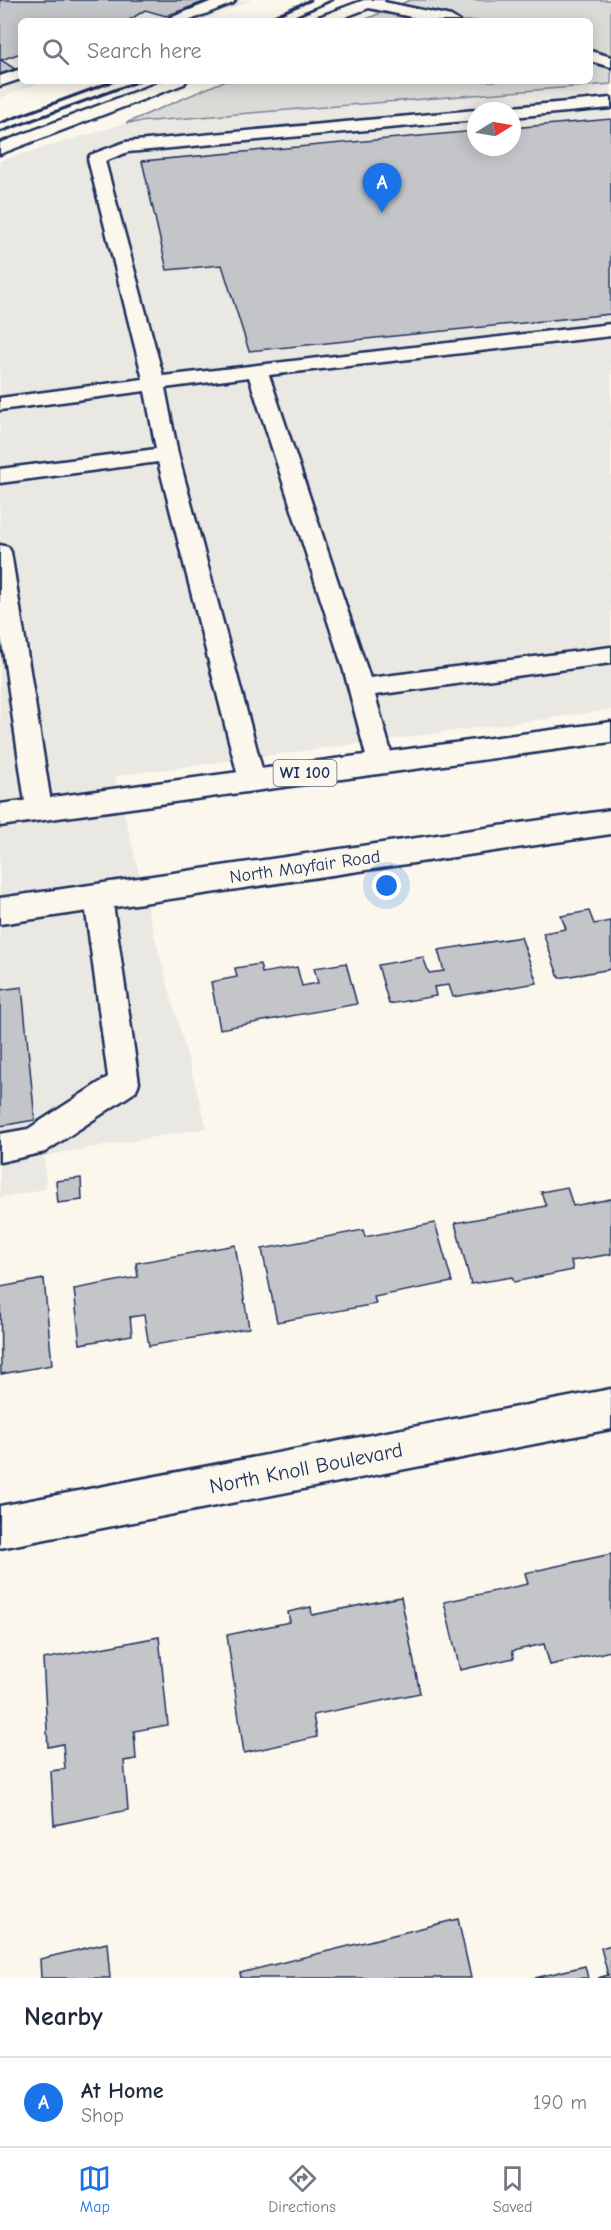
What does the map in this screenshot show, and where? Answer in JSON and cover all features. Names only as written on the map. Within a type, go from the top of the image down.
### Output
[{"type":"main road","name":"WI 100","points":[[0,815],[611,732]]},
{"type":"main road","name":"North Mayfair Road","points":[[0,911],[611,822]]},
{"type":"main road","name":"North Knoll Boulevard","points":[[0,1527],[611,1409]]},
{"type":"lane","points":[[183,18],[228,0]]},
{"type":"lane","points":[[329,18],[374,2],[439,18]]},
{"type":"lane","points":[[593,57],[611,62]]},
{"type":"lane","points":[[0,81],[18,75]]},
{"type":"lane","points":[[0,149],[170,84]]},
{"type":"lane","points":[[521,111],[611,103]]},
{"type":"lane","points":[[252,780],[167,454],[154,382],[96,159],[125,147],[467,116]]},
{"type":"lane","points":[[0,404],[154,382],[611,330]]},
{"type":"lane","points":[[257,370],[360,688],[381,763]]},
{"type":"lane","points":[[0,476],[167,454]]},
{"type":"lane","points":[[0,552],[39,809]]},
{"type":"lane","points":[[360,688],[611,655]]},
{"type":"lane","points":[[0,1148],[34,1142],[124,1083],[98,897]]},
{"type":"shaded area","points":[[0,0],[252,0],[206,18],[18,18],[18,84],[37,84],[0,98]]},
{"type":"shaded area","points":[[410,0],[611,0],[611,84],[126,123],[217,84],[593,84],[593,18],[369,18]]},
{"type":"shaded area","points":[[611,84],[611,710],[115,776],[154,934],[207,1128],[44,1156],[46,1189],[0,1198],[0,161],[126,123]]},
{"type":"building","points":[[0,0],[209,0],[166,16],[145,10],[133,18],[18,18],[18,54],[1,60],[15,69],[0,74]]},
{"type":"building","points":[[611,119],[611,314],[249,351],[222,265],[167,270],[142,161],[467,132],[467,156],[521,156],[521,127]]},
{"type":"building","points":[[589,911],[594,924],[611,921],[611,969],[559,978],[543,933],[566,929],[561,916]]},
{"type":"building","points":[[521,937],[537,983],[453,997],[449,985],[434,987],[436,996],[389,1004],[378,965],[423,957],[429,973],[444,971],[438,950]]},
{"type":"building","points":[[346,963],[357,1004],[220,1029],[211,982],[237,977],[235,968],[260,964],[262,973],[297,967],[302,986],[318,983],[314,968]]},
{"type":"building","points":[[22,987],[35,1120],[0,1126],[0,990]]},
{"type":"building","points":[[81,1178],[82,1200],[58,1203],[56,1181]]},
{"type":"building","points":[[567,1187],[573,1206],[611,1199],[611,1254],[571,1261],[573,1270],[514,1282],[512,1277],[471,1284],[455,1223],[546,1206],[541,1192]]},
{"type":"building","points":[[435,1223],[452,1282],[374,1297],[376,1304],[277,1322],[262,1249],[363,1230],[365,1237]]},
{"type":"building","points":[[235,1245],[249,1328],[149,1346],[144,1315],[130,1317],[132,1335],[80,1344],[74,1289],[138,1277],[136,1263]]},
{"type":"building","points":[[44,1279],[52,1365],[1,1374],[0,1287]]},
{"type":"building","points":[[611,1554],[611,1651],[550,1665],[544,1644],[512,1651],[514,1658],[460,1670],[444,1602],[528,1584],[525,1573]]},
{"type":"building","points":[[401,1597],[420,1693],[313,1715],[317,1737],[244,1753],[227,1635],[290,1622],[288,1612],[311,1607],[312,1615]]},
{"type":"building","points":[[159,1637],[168,1725],[134,1731],[136,1759],[124,1761],[128,1810],[54,1825],[51,1771],[65,1769],[63,1744],[48,1747],[43,1659]]},
{"type":"building","points":[[458,1919],[471,1978],[241,1978],[240,1973]]},
{"type":"building","points":[[107,1943],[110,1978],[41,1978],[40,1959]]},
{"type":"building","points":[[611,1945],[611,1978],[598,1978],[608,1975],[601,1948]]},
{"type":"building","points":[[585,1966],[588,1978],[535,1978]]},
{"type":"railway","points":[[269,18],[311,0]]},
{"type":"railway","points":[[292,18],[333,0]]},
{"type":"railway","points":[[0,123],[106,84]]},
{"type":"railway","points":[[0,132],[131,84]]},
{"type":"place","name":"At Home","points":[[382,213]]}]
